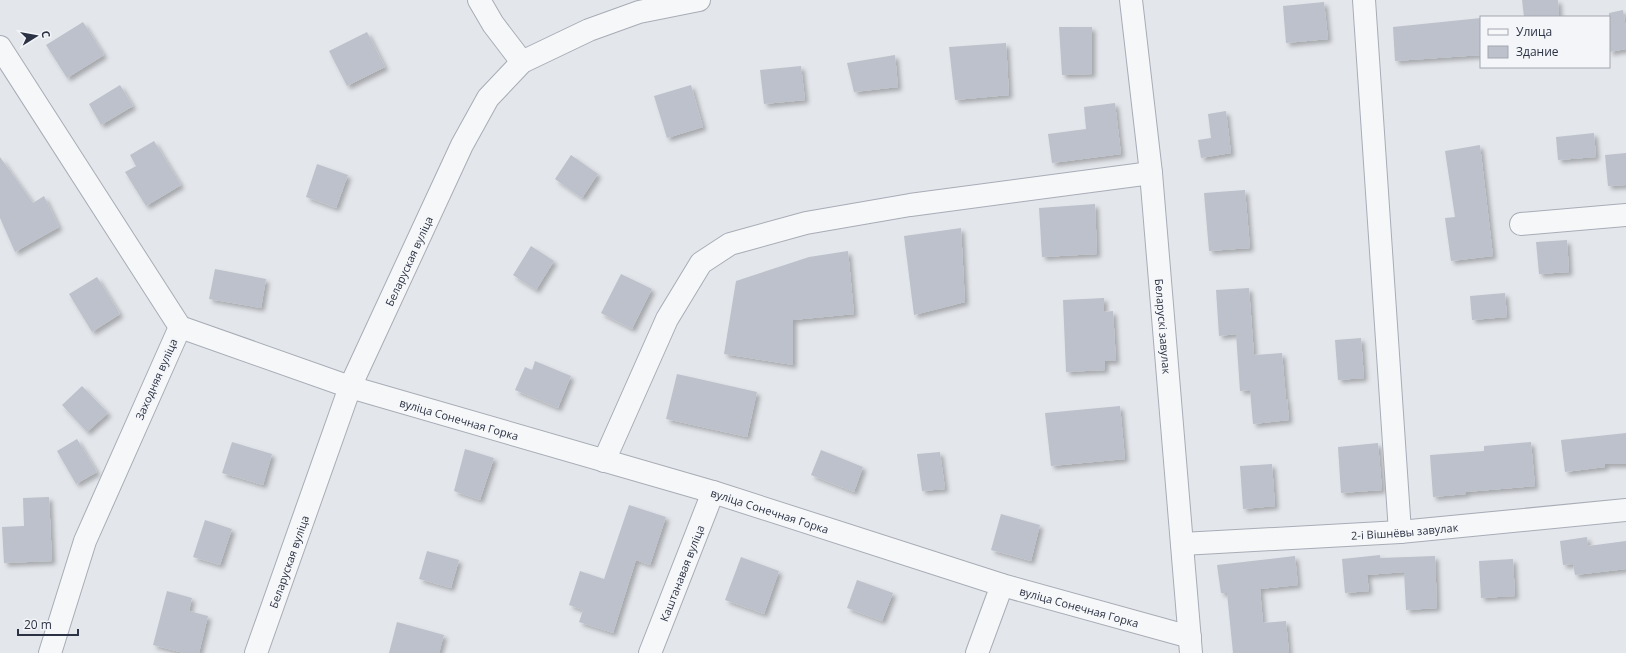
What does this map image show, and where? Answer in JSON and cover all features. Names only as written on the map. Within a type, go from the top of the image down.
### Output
[{"type":"street","points":[[479,0],[493,24],[522,62]]},
{"type":"street","name":"Беларуская вуліца","points":[[256,653],[350,387],[462,145],[488,98],[522,62],[589,30],[639,12],[699,0]]},
{"type":"street","name":"Беларускі завулак","points":[[1131,0],[1151,173],[1190,645]]},
{"type":"street","points":[[1364,0],[1400,532]]},
{"type":"street","name":"Заходняя вуліца","points":[[0,47],[180,326],[85,541],[50,653]]},
{"type":"street","points":[[604,461],[667,319],[701,262],[730,244],[806,223],[910,205],[1151,173]]},
{"type":"street","points":[[1521,224],[1626,215]]},
{"type":"street","name":"вуліца Сонечная Горка","points":[[180,326],[350,387],[713,492],[1190,645]]},
{"type":"street","name":"Каштанавая вуліца","points":[[650,653],[713,492]]},
{"type":"street","name":"2-і Вішнёвы завулак","points":[[1182,544],[1400,532],[1626,510]]},
{"type":"street","points":[[977,653],[1002,585]]},
{"type":"building","points":[[1522,0],[1558,0],[1559,16],[1524,16]]},
{"type":"building","points":[[1324,2],[1328,39],[1286,43],[1283,6]]},
{"type":"building","points":[[1623,10],[1626,29],[1626,49],[1610,52],[1609,13]]},
{"type":"building","points":[[1480,18],[1480,55],[1395,61],[1393,27]]},
{"type":"building","points":[[83,22],[104,55],[67,78],[46,45]]},
{"type":"building","points":[[1059,27],[1092,27],[1092,74],[1062,75]]},
{"type":"building","points":[[367,32],[385,67],[347,86],[329,51]]},
{"type":"building","points":[[1006,43],[1009,95],[955,100],[949,47]]},
{"type":"building","points":[[895,55],[898,87],[854,92],[847,63]]},
{"type":"building","points":[[801,66],[805,100],[764,104],[760,70]]},
{"type":"building","points":[[120,85],[133,106],[101,125],[89,104]]},
{"type":"building","points":[[691,85],[703,127],[667,138],[654,96]]},
{"type":"building","points":[[1115,103],[1121,154],[1052,163],[1048,134],[1086,129],[1084,107]]},
{"type":"building","points":[[1226,111],[1231,153],[1201,158],[1198,140],[1211,138],[1208,114]]},
{"type":"building","points":[[1594,133],[1596,157],[1558,160],[1556,137]]},
{"type":"building","points":[[154,141],[181,185],[146,206],[125,172],[136,166],[130,155]]},
{"type":"building","points":[[1480,145],[1493,256],[1451,261],[1445,218],[1455,217],[1445,151]]},
{"type":"building","points":[[1626,153],[1626,185],[1608,186],[1605,155]]},
{"type":"building","points":[[571,155],[598,174],[582,198],[555,179]]},
{"type":"building","points":[[0,157],[33,203],[44,196],[59,227],[15,252],[0,218]]},
{"type":"building","points":[[317,164],[348,175],[336,208],[306,197]]},
{"type":"building","points":[[1245,190],[1250,248],[1209,251],[1204,193]]},
{"type":"building","points":[[1095,204],[1097,254],[1042,257],[1039,208]]},
{"type":"building","points":[[961,228],[965,302],[914,315],[904,236]]},
{"type":"building","points":[[1567,240],[1569,272],[1539,274],[1536,242]]},
{"type":"building","points":[[531,246],[554,261],[536,290],[513,275]]},
{"type":"building","points":[[848,251],[854,314],[793,320],[793,365],[724,354],[736,281],[809,257]]},
{"type":"building","points":[[215,269],[266,279],[261,308],[209,299]]},
{"type":"building","points":[[621,274],[652,289],[632,329],[601,313]]},
{"type":"building","points":[[97,277],[120,314],[92,332],[69,294]]},
{"type":"building","points":[[1249,288],[1254,355],[1282,353],[1289,420],[1253,424],[1250,390],[1240,391],[1236,334],[1219,336],[1216,290]]},
{"type":"building","points":[[1505,293],[1507,317],[1472,320],[1470,296]]},
{"type":"building","points":[[1104,298],[1104,312],[1113,311],[1116,361],[1105,361],[1105,370],[1066,372],[1063,300]]},
{"type":"building","points":[[1361,338],[1364,378],[1338,380],[1335,340]]},
{"type":"building","points":[[535,361],[571,376],[558,408],[515,390],[525,367],[532,370]]},
{"type":"building","points":[[677,374],[757,392],[747,437],[666,419]]},
{"type":"building","points":[[82,386],[108,413],[87,432],[62,405]]},
{"type":"building","points":[[1120,406],[1125,459],[1051,466],[1045,413]]},
{"type":"building","points":[[1626,433],[1626,464],[1605,464],[1605,467],[1565,472],[1561,440]]},
{"type":"building","points":[[77,439],[97,472],[76,484],[57,451]]},
{"type":"building","points":[[232,442],[272,454],[263,485],[222,473]]},
{"type":"building","points":[[1531,442],[1535,486],[1466,492],[1466,494],[1433,497],[1430,455],[1484,451],[1484,446]]},
{"type":"building","points":[[1378,443],[1382,490],[1341,493],[1338,447]]},
{"type":"building","points":[[465,449],[494,458],[480,500],[454,491]]},
{"type":"building","points":[[821,450],[863,467],[854,492],[811,475]]},
{"type":"building","points":[[940,452],[945,489],[922,491],[917,454]]},
{"type":"building","points":[[1272,464],[1275,506],[1243,509],[1240,466]]},
{"type":"building","points":[[49,497],[52,561],[4,563],[2,527],[24,526],[23,498]]},
{"type":"building","points":[[629,505],[666,517],[650,565],[636,560],[613,633],[579,622],[583,610],[569,605],[580,571],[604,579]]},
{"type":"building","points":[[1001,514],[1040,525],[1031,561],[991,550]]},
{"type":"building","points":[[205,520],[232,529],[220,565],[193,557]]},
{"type":"building","points":[[1587,537],[1588,546],[1626,541],[1626,569],[1575,575],[1573,564],[1563,565],[1560,541]]},
{"type":"building","points":[[427,551],[459,560],[451,588],[419,579]]},
{"type":"building","points":[[1380,555],[1380,558],[1435,556],[1437,608],[1406,610],[1404,572],[1367,575],[1369,591],[1345,593],[1342,559]]},
{"type":"building","points":[[1295,556],[1298,585],[1260,589],[1263,623],[1286,621],[1289,653],[1233,653],[1227,593],[1221,593],[1217,565]]},
{"type":"building","points":[[741,557],[779,571],[764,614],[725,600]]},
{"type":"building","points":[[1513,559],[1515,596],[1481,598],[1479,561]]},
{"type":"building","points":[[857,580],[893,593],[882,621],[847,608]]},
{"type":"building","points":[[167,591],[192,598],[189,611],[208,616],[199,653],[184,653],[153,645]]},
{"type":"building","points":[[397,622],[444,635],[439,653],[389,653]]}]
